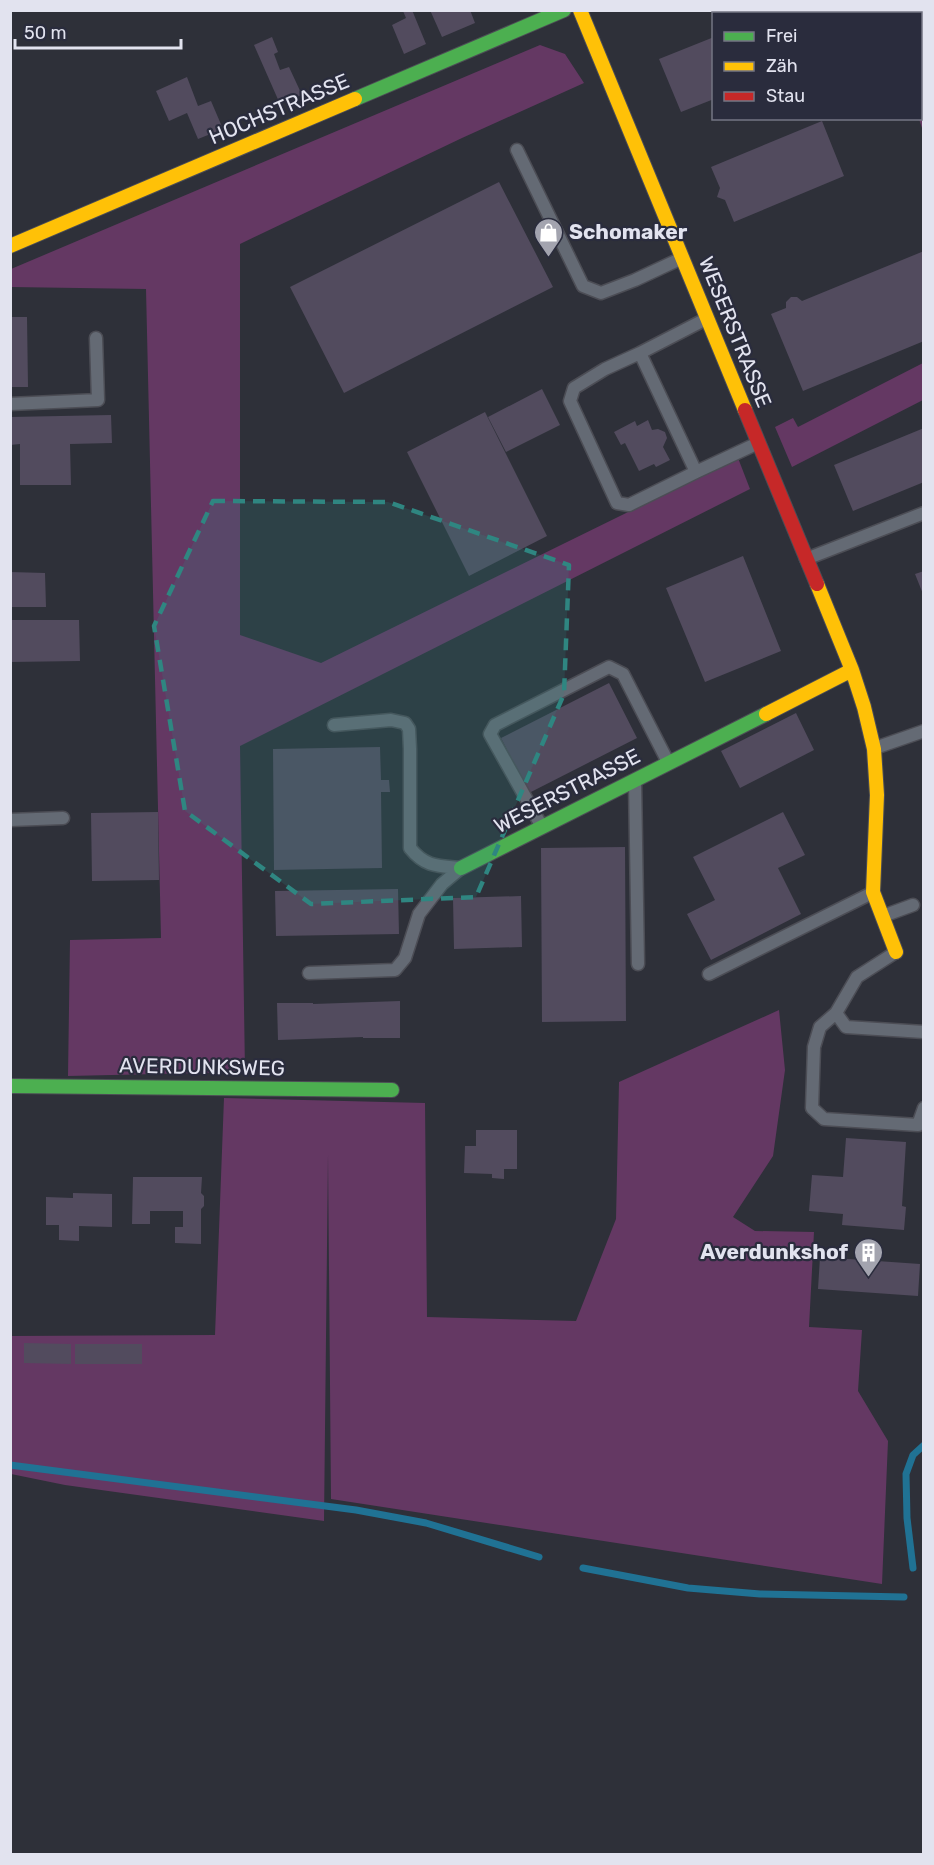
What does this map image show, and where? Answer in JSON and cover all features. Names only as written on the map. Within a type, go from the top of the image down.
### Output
[{"type":"street","name":"HOCHSTRASSE","points":[[10,246],[564,10]]},
{"type":"street","name":"WESERSTRASSE","points":[[580,10],[852,670],[874,749],[877,795],[873,892],[896,952]]},
{"type":"street","name":"WESERSTRASSE","points":[[461,868],[852,670]]},
{"type":"street","name":"AVERDUNKSWEG","points":[[10,1086],[393,1090]]},
{"type":"lane","points":[[517,150],[583,286],[601,293],[682,258]]},
{"type":"lane","points":[[706,319],[605,369],[574,388],[570,401],[617,503],[629,506],[757,443]]},
{"type":"lane","points":[[10,404],[98,400],[96,338]]},
{"type":"lane","points":[[640,353],[696,472]]},
{"type":"lane","points":[[805,559],[924,513]]},
{"type":"lane","points":[[542,827],[490,734],[495,725],[609,667],[624,674],[669,763]]},
{"type":"lane","points":[[334,725],[391,720],[405,723],[410,729],[410,848],[417,857],[430,865],[461,868]]},
{"type":"lane","points":[[874,749],[924,731]]},
{"type":"lane","points":[[635,781],[638,964]]},
{"type":"lane","points":[[10,820],[63,818]]},
{"type":"lane","points":[[309,973],[395,970],[405,958],[419,914],[442,884],[461,868]]},
{"type":"lane","points":[[709,974],[873,892]]},
{"type":"lane","points":[[882,917],[913,905]]},
{"type":"lane","points":[[896,952],[857,977],[836,1013],[820,1027],[814,1047],[812,1108],[824,1119],[918,1125],[924,1108]]},
{"type":"lane","points":[[836,1013],[846,1027],[924,1032]]},
{"type":"highlighted area","points":[[213,501],[388,502],[569,565],[564,694],[476,897],[311,904],[185,811],[154,626]]},
{"type":"shaded area","points":[[923,11],[923,65],[922,12],[906,12]]},
{"type":"shaded area","points":[[540,45],[565,54],[584,83],[462,138],[240,244],[240,635],[321,663],[738,458],[750,489],[240,746],[245,1072],[68,1076],[70,940],[161,938],[146,289],[11,287],[11,269]]},
{"type":"shaded area","points":[[922,65],[923,131],[919,120],[922,120]]},
{"type":"shaded area","points":[[923,363],[923,400],[792,467],[775,427],[793,418],[798,427]]},
{"type":"shaded area","points":[[779,1010],[785,1070],[773,1156],[733,1217],[755,1231],[814,1232],[809,1327],[862,1330],[858,1391],[888,1441],[882,1584],[331,1499],[328,1155],[324,1521],[65,1485],[11,1474],[11,1336],[215,1335],[224,1098],[425,1103],[427,1317],[576,1321],[616,1219],[619,1082]]},
{"type":"building","points":[[412,10],[426,44],[404,54],[392,25],[406,18],[403,11]]},
{"type":"building","points":[[430,10],[470,10],[475,23],[442,37]]},
{"type":"building","points":[[272,37],[278,52],[274,54],[280,70],[289,67],[302,95],[280,104],[254,45]]},
{"type":"building","points":[[712,38],[712,100],[681,112],[659,59]]},
{"type":"building","points":[[187,77],[198,106],[211,101],[223,129],[198,139],[187,113],[169,121],[156,91]]},
{"type":"building","points":[[822,121],[844,176],[734,222],[725,200],[717,197],[720,188],[711,167]]},
{"type":"building","points":[[499,182],[553,287],[344,393],[290,287]]},
{"type":"building","points":[[924,251],[924,341],[803,391],[771,314],[786,308],[786,302],[791,297],[797,297],[802,301]]},
{"type":"building","points":[[10,317],[27,317],[28,387],[10,387]]},
{"type":"building","points":[[542,389],[560,425],[506,452],[488,417]]},
{"type":"building","points":[[485,412],[547,536],[469,576],[407,452]]},
{"type":"building","points":[[111,415],[112,443],[70,444],[71,485],[20,485],[20,444],[10,445],[10,417]]},
{"type":"building","points":[[648,420],[652,430],[658,429],[665,432],[667,438],[663,447],[670,460],[656,467],[654,464],[639,471],[625,443],[621,445],[614,432],[635,421],[637,426]]},
{"type":"building","points":[[924,428],[924,482],[853,511],[834,465]]},
{"type":"building","points":[[743,556],[781,651],[705,682],[666,588]]},
{"type":"building","points":[[924,571],[924,594],[923,594],[915,574]]},
{"type":"building","points":[[10,572],[45,573],[46,607],[10,607]]},
{"type":"building","points":[[10,620],[79,620],[80,661],[10,662]]},
{"type":"building","points":[[609,683],[637,738],[529,793],[501,738]]},
{"type":"building","points":[[796,713],[814,750],[740,788],[721,751]]},
{"type":"building","points":[[380,747],[381,780],[389,780],[390,792],[381,792],[382,868],[274,870],[273,749]]},
{"type":"building","points":[[158,812],[159,880],[92,881],[91,813]]},
{"type":"building","points":[[783,812],[805,855],[778,868],[801,914],[711,960],[687,914],[715,900],[693,857]]},
{"type":"building","points":[[625,847],[626,1021],[542,1022],[541,848]]},
{"type":"building","points":[[398,889],[399,934],[276,936],[275,891]]},
{"type":"building","points":[[521,896],[522,947],[454,949],[453,898]]},
{"type":"building","points":[[400,1001],[400,1038],[278,1040],[277,1003]]},
{"type":"building","points":[[476,1130],[517,1130],[517,1169],[504,1169],[504,1179],[492,1178],[492,1174],[464,1173],[465,1146],[476,1146]]},
{"type":"building","name":"Averdunkshof","points":[[846,1138],[906,1142],[902,1206],[906,1207],[904,1230],[842,1225],[843,1214],[809,1211],[812,1175],[843,1177]]},
{"type":"building","points":[[133,1177],[202,1177],[201,1193],[204,1196],[204,1206],[201,1209],[201,1244],[175,1243],[175,1227],[183,1227],[183,1211],[150,1211],[150,1224],[132,1224]]},
{"type":"building","points":[[73,1193],[112,1194],[112,1227],[79,1226],[79,1241],[59,1240],[59,1225],[46,1225],[46,1197],[73,1198]]},
{"type":"building","name":"Averdunkshof","points":[[820,1257],[920,1264],[918,1296],[818,1289]]},
{"type":"building","points":[[24,1343],[71,1344],[71,1364],[24,1363]]},
{"type":"building","points":[[75,1344],[142,1344],[142,1364],[75,1364]]},
{"type":"waterway","points":[[913,1568],[907,1518],[906,1474],[913,1455],[924,1445]]},
{"type":"waterway","points":[[10,1465],[356,1510],[426,1523],[539,1557]]},
{"type":"waterway","points":[[583,1568],[688,1588],[760,1594],[904,1597]]},
{"type":"traffic: fast","points":[[355,99],[564,10]]},
{"type":"traffic: fast","points":[[461,868],[766,714]]},
{"type":"traffic: fast","points":[[10,1086],[392,1090]]},
{"type":"traffic: slow","points":[[580,10],[745,410]]},
{"type":"traffic: slow","points":[[10,246],[355,99]]},
{"type":"traffic: slow","points":[[817,584],[852,670],[874,749],[877,795],[873,892],[896,952]]},
{"type":"traffic: slow","points":[[766,714],[852,670]]},
{"type":"traffic: jam","points":[[745,410],[817,584]]},
{"type":"place","name":"Schomaker","points":[[548,258]]},
{"type":"place","name":"Averdunkshof","points":[[869,1278]]}]
